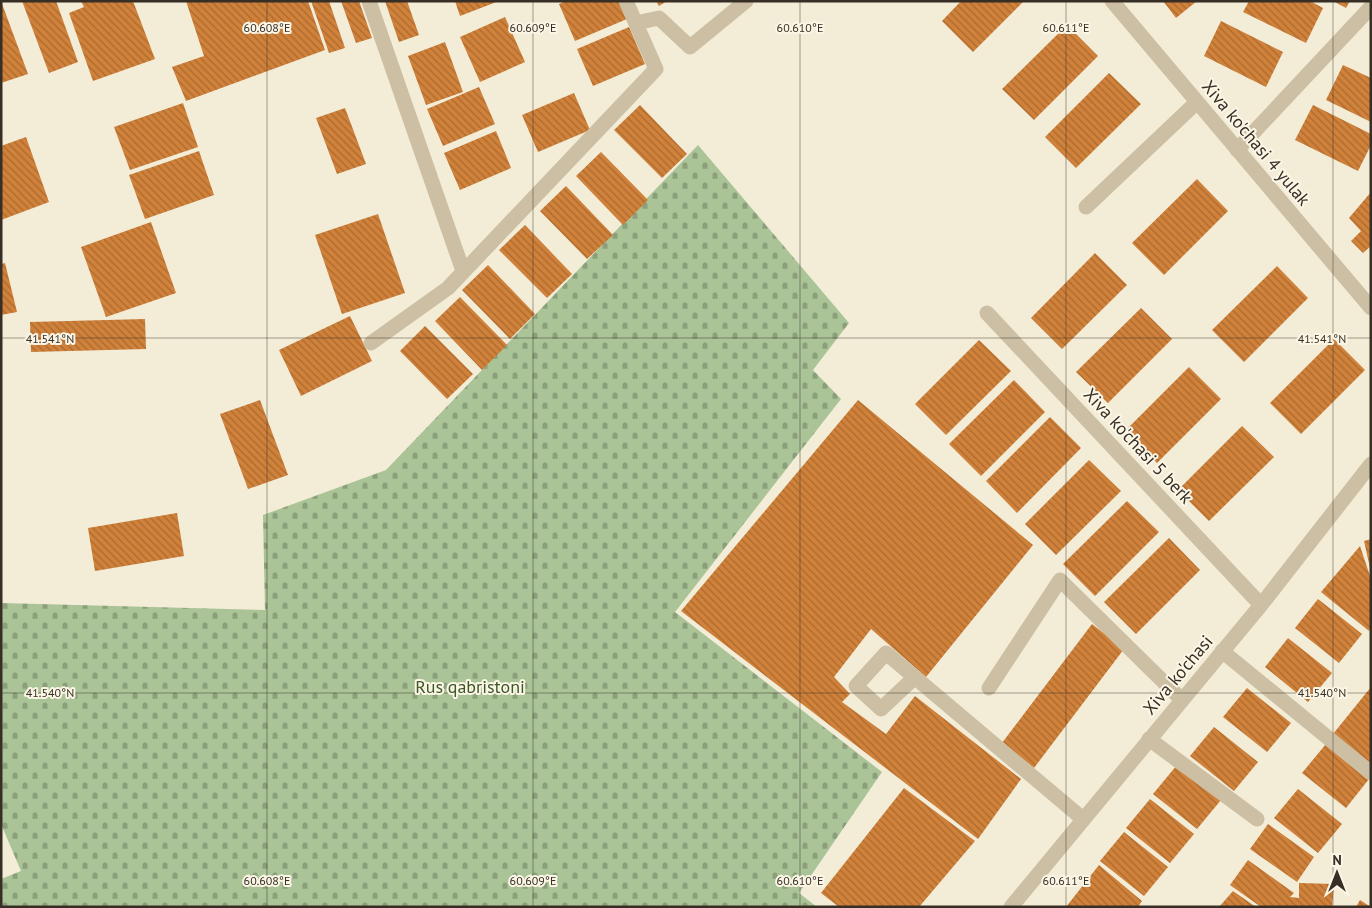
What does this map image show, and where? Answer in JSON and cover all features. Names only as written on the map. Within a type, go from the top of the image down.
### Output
[{"type":"street","points":[[369,1],[463,272]]},
{"type":"street","points":[[371,344],[448,288],[656,69],[626,1]]},
{"type":"street","points":[[636,23],[659,18],[690,47],[746,1]]},
{"type":"street","name":"Xiva ko'chasi 4 yulak","points":[[1112,1],[1371,308]]},
{"type":"street","points":[[1237,150],[1371,7]]},
{"type":"street","points":[[1086,207],[1197,102]]},
{"type":"street","name":"Xiva ko'chasi 5 berk","points":[[987,313],[1261,605]]},
{"type":"street","name":"Xiva ko'chasi","points":[[1019,904],[1083,820],[1261,605],[1371,464]]},
{"type":"street","points":[[989,688],[1060,580],[1182,700]]},
{"type":"street","points":[[1222,651],[1371,773]]},
{"type":"street","points":[[915,677],[1083,820]]},
{"type":"street","points":[[1149,739],[1256,819]]},
{"type":"green space","name":"Rus qabristoni","points":[[698,145],[849,323],[813,370],[841,399],[675,612],[882,772],[799,893],[817,907],[1,907],[1,879],[21,871],[1,824],[1,603],[265,610],[263,515],[386,470]]},
{"type":"building","points":[[1,1],[28,74],[1,83]]},
{"type":"building","points":[[22,1],[56,1],[78,62],[49,73]]},
{"type":"building","points":[[81,1],[133,1],[155,59],[93,81],[69,13],[84,7]]},
{"type":"building","points":[[186,1],[308,1],[325,50],[186,101],[172,67],[204,56]]},
{"type":"building","points":[[311,1],[329,1],[345,48],[329,53]]},
{"type":"building","points":[[341,1],[359,1],[372,38],[356,43]]},
{"type":"building","points":[[385,1],[407,1],[419,35],[399,42]]},
{"type":"building","points":[[455,1],[499,1],[460,16]]},
{"type":"building","points":[[566,1],[619,1],[627,19],[575,41],[559,4]]},
{"type":"building","points":[[656,1],[667,1],[659,6]]},
{"type":"building","points":[[961,1],[1024,1],[973,52],[942,21]]},
{"type":"building","points":[[1163,1],[1197,1],[1176,18]]},
{"type":"building","points":[[1249,1],[1310,1],[1323,8],[1306,43],[1243,12]]},
{"type":"building","points":[[1333,1],[1350,1],[1346,8]]},
{"type":"building","points":[[505,17],[525,62],[480,82],[460,37]]},
{"type":"building","points":[[1221,21],[1283,52],[1266,87],[1204,56]]},
{"type":"building","points":[[1067,25],[1098,56],[1034,120],[1002,89]]},
{"type":"building","points":[[629,27],[645,64],[593,86],[577,49]]},
{"type":"building","points":[[445,42],[463,92],[426,105],[408,56]]},
{"type":"building","points":[[1343,65],[1371,78],[1371,122],[1326,100]]},
{"type":"building","points":[[1109,73],[1141,104],[1076,168],[1045,137]]},
{"type":"building","points":[[479,87],[495,124],[443,146],[427,109]]},
{"type":"building","points":[[574,93],[590,130],[538,152],[522,115]]},
{"type":"building","points":[[183,103],[198,147],[130,170],[114,127]]},
{"type":"building","points":[[640,105],[687,154],[662,178],[614,130]]},
{"type":"building","points":[[1313,105],[1371,134],[1371,145],[1358,171],[1295,140]]},
{"type":"building","points":[[345,108],[366,164],[337,174],[316,118]]},
{"type":"building","points":[[496,131],[511,168],[460,190],[444,153]]},
{"type":"building","points":[[26,137],[49,202],[1,220],[1,146]]},
{"type":"building","points":[[199,151],[214,195],[145,219],[129,175]]},
{"type":"building","points":[[601,152],[648,200],[623,225],[576,176]]},
{"type":"building","points":[[1197,179],[1228,211],[1164,275],[1132,243]]},
{"type":"building","points":[[566,186],[613,235],[587,259],[540,211]]},
{"type":"building","points":[[1371,192],[1371,246],[1363,253],[1351,241],[1361,231],[1349,218]]},
{"type":"building","points":[[378,214],[405,293],[342,314],[315,235]]},
{"type":"building","points":[[151,222],[176,293],[106,317],[81,247]]},
{"type":"building","points":[[525,225],[572,274],[547,298],[499,250]]},
{"type":"building","points":[[1095,253],[1127,285],[1062,349],[1031,318]]},
{"type":"building","points":[[5,263],[17,312],[1,315],[1,264]]},
{"type":"building","points":[[488,265],[535,314],[510,339],[462,290]]},
{"type":"building","points":[[1277,266],[1308,298],[1244,362],[1212,330]]},
{"type":"building","points":[[460,297],[507,345],[482,370],[435,321]]},
{"type":"building","points":[[1141,308],[1172,339],[1108,403],[1076,372]]},
{"type":"building","points":[[350,316],[372,361],[301,396],[279,350]]},
{"type":"building","points":[[145,319],[146,349],[31,352],[30,322]]},
{"type":"building","points":[[425,326],[473,374],[447,399],[400,351]]},
{"type":"building","points":[[1334,339],[1365,370],[1301,434],[1270,403]]},
{"type":"building","points":[[979,340],[1011,371],[946,435],[915,404]]},
{"type":"building","points":[[1189,367],[1221,399],[1157,463],[1125,431]]},
{"type":"building","points":[[1014,380],[1045,412],[981,476],[949,444]]},
{"type":"building","points":[[260,400],[288,475],[248,489],[220,414]]},
{"type":"building","points":[[858,400],[1033,545],[926,677],[871,629],[834,677],[850,694],[842,702],[886,734],[915,696],[1021,779],[978,839],[681,611]]},
{"type":"building","points":[[1050,417],[1081,448],[1017,513],[986,481]]},
{"type":"building","points":[[1242,426],[1274,457],[1209,521],[1178,490]]},
{"type":"building","points":[[1089,460],[1121,491],[1056,555],[1025,524]]},
{"type":"building","points":[[1127,501],[1159,532],[1095,596],[1063,564]]},
{"type":"building","points":[[177,513],[184,556],[95,571],[88,528]]},
{"type":"building","points":[[1169,538],[1200,570],[1136,634],[1104,602]]},
{"type":"building","points":[[1371,539],[1371,568],[1370,568],[1364,541]]},
{"type":"building","points":[[1360,546],[1371,579],[1371,625],[1369,631],[1321,592]]},
{"type":"building","points":[[1318,599],[1362,634],[1339,663],[1295,628]]},
{"type":"building","points":[[1092,624],[1124,649],[1034,768],[1002,743]]},
{"type":"building","points":[[1288,638],[1332,673],[1308,702],[1265,667]]},
{"type":"building","points":[[1371,687],[1371,767],[1333,734]]},
{"type":"building","points":[[1247,688],[1291,723],[1267,752],[1223,717]]},
{"type":"building","points":[[1214,727],[1258,762],[1234,791],[1190,756]]},
{"type":"building","points":[[1326,744],[1369,779],[1346,808],[1302,773]]},
{"type":"building","points":[[1177,765],[1221,800],[1197,829],[1153,794]]},
{"type":"building","points":[[904,788],[975,841],[919,907],[839,907],[821,893]]},
{"type":"building","points":[[1298,789],[1342,824],[1318,853],[1274,818]]},
{"type":"building","points":[[1150,799],[1194,834],[1170,863],[1126,828]]},
{"type":"building","points":[[1268,824],[1314,857],[1297,882],[1250,849]]},
{"type":"building","points":[[1124,832],[1168,867],[1144,896],[1100,861]]},
{"type":"building","points":[[1248,860],[1294,893],[1290,897],[1299,898],[1299,883],[1334,884],[1332,907],[1261,907],[1230,885]]},
{"type":"building","points":[[1099,865],[1142,901],[1138,907],[1066,907]]},
{"type":"building","points":[[1233,891],[1256,907],[1219,907]]},
{"type":"building","points":[[1360,900],[1371,907],[1356,907]]}]
